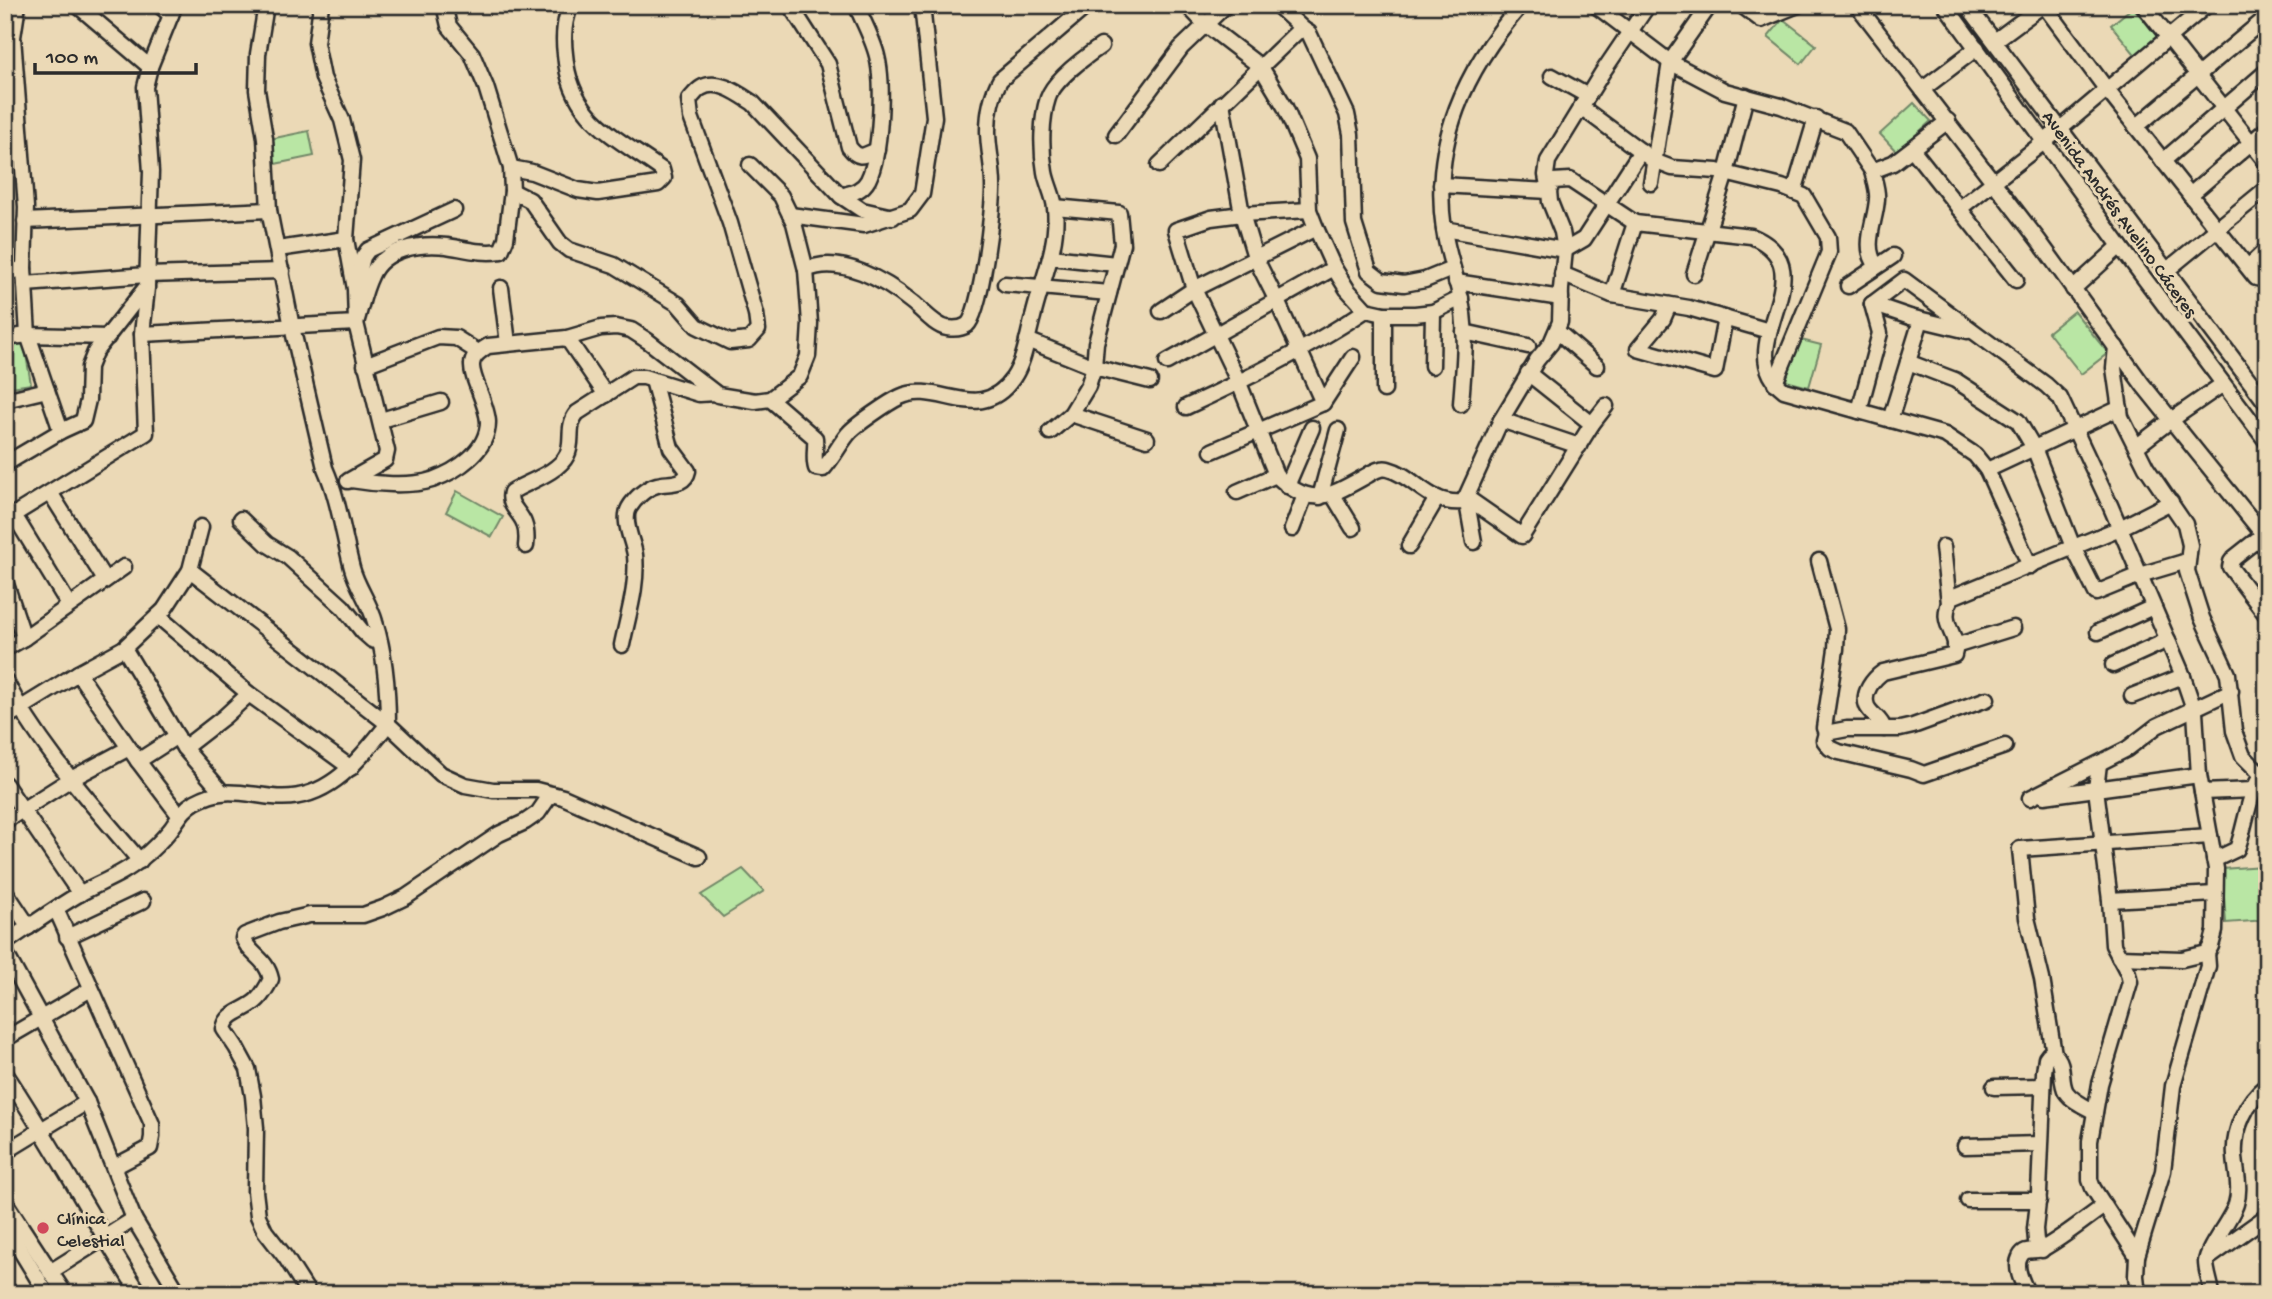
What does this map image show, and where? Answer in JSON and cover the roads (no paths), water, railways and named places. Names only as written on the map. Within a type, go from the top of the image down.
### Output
[{"type":"street","points":[[18,5],[9,47],[12,98],[22,150],[28,335],[61,431]]},
{"type":"street","points":[[76,5],[150,67]]},
{"type":"street","points":[[69,605],[9,518],[146,433],[142,334],[151,172],[145,87],[150,67],[173,10],[159,5]]},
{"type":"street","points":[[5,943],[55,909],[140,861],[173,827],[179,815],[196,801],[222,792],[292,798],[310,794],[324,788],[352,768],[388,724],[386,679],[375,621],[353,570],[333,486],[325,468],[292,327],[269,210],[265,138],[257,90],[258,54],[266,5]]},
{"type":"street","points":[[321,5],[316,43],[323,79],[342,120],[352,160],[346,239],[355,289],[356,323],[387,451],[385,460],[352,480],[333,486]]},
{"type":"street","points":[[356,323],[371,273],[390,254],[412,246],[445,246],[486,253],[501,251],[506,239],[512,191],[511,168],[486,87],[472,54],[449,26],[444,5]]},
{"type":"street","points":[[511,168],[532,172],[578,190],[598,193],[658,184],[664,178],[662,170],[598,125],[583,110],[573,94],[566,69],[564,46],[571,5]]},
{"type":"street","points":[[790,5],[828,64],[849,147],[855,155],[862,156],[877,150]]},
{"type":"street","points":[[841,195],[858,191],[868,180],[877,150],[880,92],[877,55],[856,5]]},
{"type":"street","points":[[790,215],[864,225],[910,210],[922,194],[934,117],[922,5]]},
{"type":"street","points":[[806,270],[817,265],[838,265],[898,290],[942,328],[958,329],[968,324],[977,310],[993,212],[988,132],[992,95],[1000,80],[1088,5]]},
{"type":"street","points":[[1187,5],[1205,24],[1261,67],[1285,107],[1307,159],[1309,210],[1315,228],[1347,289],[1366,310],[1384,314],[1433,312],[1461,298]]},
{"type":"street","points":[[1116,135],[1181,48],[1226,5]]},
{"type":"street","points":[[1276,5],[1309,33],[1347,114],[1351,134],[1354,223],[1369,271],[1382,281],[1404,284],[1454,275],[1561,298]]},
{"type":"street","points":[[1461,404],[1464,332],[1461,298],[1444,229],[1441,185],[1444,146],[1454,109],[1504,25],[1521,5]]},
{"type":"street","points":[[1595,5],[1670,62],[1725,92],[1816,118],[1845,131],[1872,171],[1878,198],[1870,250],[1871,259],[1877,266]]},
{"type":"street","points":[[1319,496],[1377,470],[1388,469],[1437,498],[1452,503],[1462,502],[1466,497],[1501,419],[1528,373],[1551,343],[1560,322],[1565,250],[1562,232],[1550,202],[1546,176],[1548,161],[1648,5]]},
{"type":"street","points":[[1651,183],[1670,62],[1710,5]]},
{"type":"street","points":[[1741,5],[1761,20],[1798,5]]},
{"type":"street","points":[[1857,5],[1948,121],[2171,420],[2265,537],[2234,558],[2230,567],[2267,616]]},
{"type":"street","name":"Avenida Andrés Avelino Cáceres","points":[[1945,5],[2119,246],[2267,442]]},
{"type":"street","name":"Avenida Andrés Avelino Cáceres","points":[[1968,5],[2059,130],[2267,404]]},
{"type":"street","points":[[1996,40],[2043,5],[2256,278],[2267,280]]},
{"type":"street","points":[[2143,5],[2267,163]]},
{"type":"street","points":[[1959,209],[2045,142],[2207,5]]},
{"type":"street","points":[[2136,127],[2267,16],[2258,5]]},
{"type":"street","points":[[1159,165],[1297,32],[1304,30]]},
{"type":"street","points":[[770,399],[815,438],[816,468],[823,469],[849,432],[901,396],[923,392],[976,402],[1005,388],[1014,376],[1027,340],[1051,257],[1055,207],[1045,172],[1043,128],[1048,96],[1074,65],[1101,46]]},
{"type":"street","points":[[1923,89],[1977,48]]},
{"type":"street","points":[[2163,161],[2267,71]]},
{"type":"street","points":[[1552,76],[1654,160],[1672,168],[1726,173],[1804,197],[1828,237],[1829,252],[1775,383]]},
{"type":"street","points":[[512,191],[530,200],[559,243],[569,250],[614,265],[678,304],[697,326],[730,342],[749,340],[758,330],[756,314],[730,223],[691,117],[689,100],[700,88],[716,85],[736,92],[753,103],[841,195],[863,211],[894,216]]},
{"type":"street","points":[[1694,274],[1726,173],[1746,96]]},
{"type":"street","points":[[1222,103],[1242,214],[1255,257],[1323,403]]},
{"type":"street","points":[[1794,192],[1816,118]]},
{"type":"street","points":[[1872,171],[1893,163],[1913,150],[1948,121]]},
{"type":"street","points":[[2190,195],[2267,129]]},
{"type":"street","points":[[5,149],[22,150]]},
{"type":"street","points":[[1913,150],[2016,280]]},
{"type":"street","points":[[1444,229],[1565,250],[1584,239],[1641,151]]},
{"type":"street","points":[[526,546],[525,528],[510,498],[511,492],[560,463],[567,454],[572,418],[576,413],[633,377],[644,377],[699,394],[715,393],[755,401],[770,399],[800,376],[808,356],[810,323],[806,270],[790,215],[781,196],[750,165]]},
{"type":"street","points":[[1549,191],[1553,181],[1570,180],[1635,223],[1751,236],[1766,245],[1782,263],[1784,277],[1769,331],[1767,358],[1770,376],[1775,383],[1784,390],[1945,435],[1975,455],[1987,470],[2030,566]]},
{"type":"street","points":[[1441,185],[1549,191]]},
{"type":"street","points":[[2166,271],[2267,188]]},
{"type":"street","points":[[1050,432],[1071,414],[1088,386],[1094,367],[1096,343],[1122,244],[1119,213],[1055,207]]},
{"type":"street","points":[[25,221],[269,210]]},
{"type":"street","points":[[355,289],[363,257],[368,250],[454,210]]},
{"type":"street","points":[[1309,210],[1211,218],[1177,230],[1194,289],[1239,383],[1276,475],[1287,486],[1319,496],[1353,528]]},
{"type":"street","points":[[1612,295],[1635,223]]},
{"type":"street","points":[[1161,311],[1194,289],[1315,228]]},
{"type":"street","points":[[278,249],[346,239]]},
{"type":"street","points":[[2073,289],[2119,246]]},
{"type":"street","points":[[2248,267],[2267,249]]},
{"type":"street","points":[[1848,286],[1893,256]]},
{"type":"street","points":[[1051,257],[1116,264]]},
{"type":"street","points":[[5,274],[24,268]]},
{"type":"street","points":[[1167,362],[1334,268]]},
{"type":"street","points":[[25,284],[147,281],[282,271]]},
{"type":"street","points":[[1562,274],[1612,295],[1669,305],[1769,331]]},
{"type":"street","points":[[1872,304],[1904,279],[2060,398],[2154,607],[2183,676],[2193,708],[2199,775],[2214,860],[2215,931],[2207,953],[2208,966],[2174,1086],[2164,1171],[2137,1256],[2138,1294]]},
{"type":"street","points":[[5,464],[83,421],[88,401],[89,366],[95,352],[147,281]]},
{"type":"street","points":[[1005,284],[1109,293]]},
{"type":"street","points":[[501,288],[508,343]]},
{"type":"street","points":[[1858,411],[1880,333],[1872,304]]},
{"type":"street","points":[[1872,304],[1976,334]]},
{"type":"street","points":[[1669,305],[1663,319],[1638,349],[1715,371],[1725,318]]},
{"type":"street","points":[[1186,407],[1239,383],[1319,340],[1366,310]]},
{"type":"street","points":[[1432,366],[1433,312]]},
{"type":"street","points":[[1384,314],[1384,390]]},
{"type":"street","points":[[1891,420],[1921,320]]},
{"type":"street","points":[[142,334],[356,323]]},
{"type":"street","points":[[352,480],[379,485],[430,481],[459,467],[475,453],[485,438],[488,421],[471,363],[478,352],[488,346],[567,338],[601,328],[631,330],[715,393]]},
{"type":"street","points":[[1557,331],[1597,366]]},
{"type":"street","points":[[1464,332],[1528,346]]},
{"type":"street","points":[[5,338],[28,335],[108,337]]},
{"type":"street","points":[[365,365],[438,337],[456,338],[478,352]]},
{"type":"street","points":[[567,338],[606,395]]},
{"type":"street","points":[[1027,340],[1094,367],[1150,381]]},
{"type":"street","points":[[2116,347],[2114,368],[2120,417],[2146,467],[2185,524],[2190,545],[2187,571],[2202,618],[2228,674],[2234,731],[2244,757],[2264,771],[2254,790],[2237,849],[2214,860]]},
{"type":"street","points":[[1212,451],[1323,403],[1353,358]]},
{"type":"street","points":[[1908,362],[1955,380],[2018,422],[2034,448],[2073,547],[2095,593],[2140,575],[2187,561]]},
{"type":"street","points":[[1528,373],[1592,424]]},
{"type":"street","points":[[622,645],[636,583],[634,544],[626,517],[628,510],[645,490],[683,481],[688,475],[686,466],[671,448],[653,380]]},
{"type":"street","points":[[2136,447],[2223,384]]},
{"type":"street","points":[[5,400],[47,390]]},
{"type":"street","points":[[381,420],[441,402]]},
{"type":"street","points":[[1466,497],[1522,536],[1606,406]]},
{"type":"street","points":[[1987,470],[2119,408]]},
{"type":"street","points":[[1071,414],[1147,439]]},
{"type":"street","points":[[1501,419],[1578,446]]},
{"type":"street","points":[[1287,486],[1312,428]]},
{"type":"street","points":[[1292,529],[1319,496],[1338,430]]},
{"type":"street","points":[[1237,492],[1276,475]]},
{"type":"street","points":[[51,494],[105,580]]},
{"type":"street","points":[[1466,497],[1474,542]]},
{"type":"street","points":[[1409,546],[1437,498]]},
{"type":"street","points":[[1884,729],[1882,722],[1867,705],[1866,697],[1874,678],[1883,672],[1954,655],[1955,646],[1945,618],[1952,597],[2119,528],[2171,502]]},
{"type":"street","points":[[241,519],[343,607],[363,632],[379,642]]},
{"type":"street","points":[[5,718],[124,648],[158,616],[190,570],[201,527]]},
{"type":"street","points":[[1943,547],[1949,603]]},
{"type":"street","points":[[1819,562],[1837,629],[1824,728],[1824,740],[1830,748],[1924,774],[2005,746]]},
{"type":"street","points":[[5,649],[124,567]]},
{"type":"street","points":[[190,570],[388,724],[441,774],[465,785],[493,790],[536,790],[551,794],[699,857]]},
{"type":"street","points":[[5,581],[24,638]]},
{"type":"street","points":[[2098,632],[2154,607]]},
{"type":"street","points":[[158,616],[248,694],[352,768]]},
{"type":"street","points":[[1955,646],[2013,628]]},
{"type":"street","points":[[2112,665],[2168,640]]},
{"type":"street","points":[[124,648],[181,742],[222,792]]},
{"type":"street","points":[[78,673],[138,761],[179,815]]},
{"type":"street","points":[[2132,696],[2183,676]]},
{"type":"street","points":[[5,680],[20,710],[71,779],[140,861]]},
{"type":"street","points":[[2199,775],[2030,798],[2127,749],[2157,726],[2231,691]]},
{"type":"street","points":[[138,761],[181,742],[224,717],[248,694]]},
{"type":"street","points":[[1826,733],[1847,729],[1900,729],[1987,699]]},
{"type":"street","points":[[5,821],[71,779],[129,748]]},
{"type":"street","points":[[2099,764],[2096,789],[2113,945],[2129,973],[2129,990],[2100,1084],[2090,1141],[2090,1180],[2137,1256]]},
{"type":"street","points":[[5,784],[80,894]]},
{"type":"street","points":[[2202,792],[2254,790]]},
{"type":"street","points":[[309,1294],[265,1231],[258,1216],[253,1096],[248,1069],[224,1029],[225,1021],[257,1001],[271,979],[266,965],[243,939],[245,935],[279,922],[310,915],[363,915],[383,908],[406,897],[499,834],[525,822],[538,813],[551,794]]},
{"type":"street","points":[[2095,1112],[2065,1091],[2060,1060],[2054,1054],[2042,979],[2027,918],[2020,849],[2210,836]]},
{"type":"street","points":[[5,891],[29,928]]},
{"type":"street","points":[[2110,900],[2215,894]]},
{"type":"street","points":[[67,937],[143,901]]},
{"type":"street","points":[[55,909],[152,1124],[150,1148],[114,1167]]},
{"type":"street","points":[[5,951],[87,1102],[134,1219],[179,1294]]},
{"type":"street","points":[[2119,957],[2182,959],[2207,953]]},
{"type":"street","points":[[5,1038],[91,989]]},
{"type":"street","points":[[2042,1250],[2036,1241],[2035,1229],[2039,1200],[2043,1087],[2046,1058],[2049,1054],[2054,1054]]},
{"type":"street","points":[[5,1073],[43,1130],[104,1239],[140,1294]]},
{"type":"street","points":[[2212,1294],[2206,1260],[2237,1203],[2236,1135],[2241,1119],[2255,1096],[2267,1085]]},
{"type":"street","points":[[1994,1087],[2043,1087]]},
{"type":"street","points":[[5,1152],[87,1102]]},
{"type":"street","points":[[1965,1146],[2040,1144]]},
{"type":"street","points":[[1968,1200],[2039,1200]]},
{"type":"street","points":[[6,1206],[65,1294]]},
{"type":"street","points":[[2028,1294],[2018,1270],[2021,1254],[2029,1249],[2042,1250],[2104,1206]]},
{"type":"street","points":[[2206,1260],[2267,1216]]},
{"type":"street","points":[[50,1272],[134,1219]]},
{"type":"street","points":[[5,1225],[47,1294]]},
{"type":"place","name":"Clínica Celestial","points":[[43,1228]]}]
